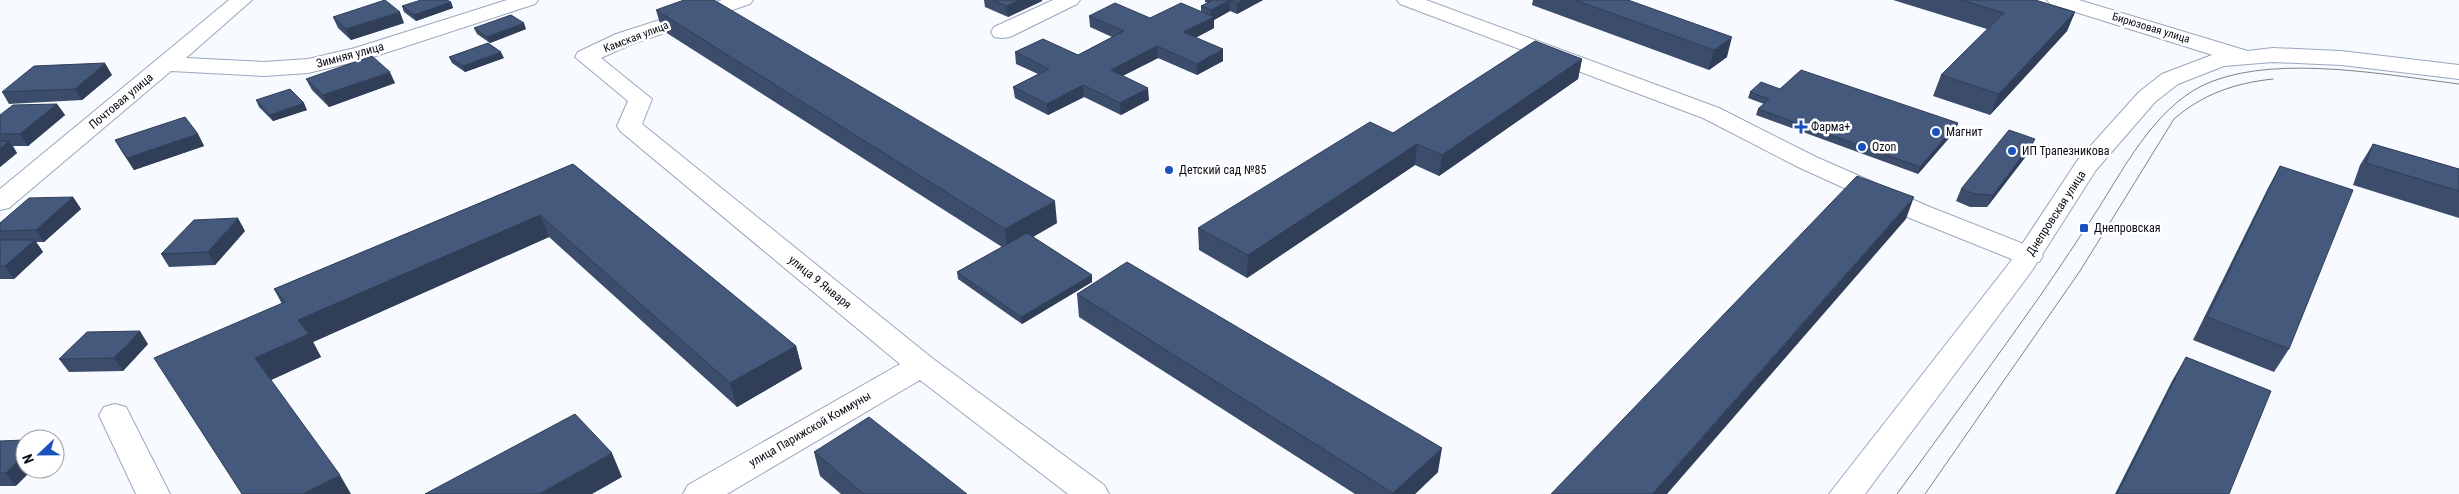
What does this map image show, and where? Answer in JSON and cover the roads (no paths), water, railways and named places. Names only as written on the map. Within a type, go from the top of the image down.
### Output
[{"type":"street","name":"Почтовая улица","points":[[0,202],[242,0]]},
{"type":"street","name":"Зимняя улица","points":[[165,64],[272,69],[308,66],[362,53],[528,0]]},
{"type":"street","name":"Камская улица","points":[[586,57],[624,39],[743,0]]},
{"type":"street","points":[[1002,32],[1070,0]]},
{"type":"street","points":[[1407,0],[1711,113],[1816,166],[1922,213],[2029,256]]},
{"type":"street","name":"Бирюзовая улица","points":[[2057,0],[2243,57]]},
{"type":"street","name":"Днепровская улица","points":[[1846,494],[2029,256],[2086,166],[2147,97],[2170,79],[2184,72],[2220,60],[2243,57],[2302,55],[2459,72]]},
{"type":"street","name":"улица 9 Января","points":[[586,57],[640,99],[629,126],[921,365],[1092,494]]},
{"type":"street","name":"улица Парижской Коммуны","points":[[700,494],[921,365]]},
{"type":"street","points":[[115,415],[153,494]]},
{"type":"tram line","points":[[1897,494],[2040,296],[2146,135],[2176,103],[2194,90],[2213,81],[2240,73],[2270,69],[2335,69],[2459,84]]},
{"type":"tram line","points":[[1925,494],[2080,271],[2174,119],[2196,103],[2220,91],[2246,83],[2273,79]]},
{"type":"place","name":"Фарма+","points":[[1801,127]]},
{"type":"place","name":"Магнит","points":[[1936,132]]},
{"type":"place","name":"Ozon","points":[[1862,147]]},
{"type":"place","name":"ИП Трапезникова","points":[[2012,151]]},
{"type":"place","name":"Детский сад №85","points":[[1169,170]]},
{"type":"place","name":"Днепровская","points":[[2084,228]]}]
